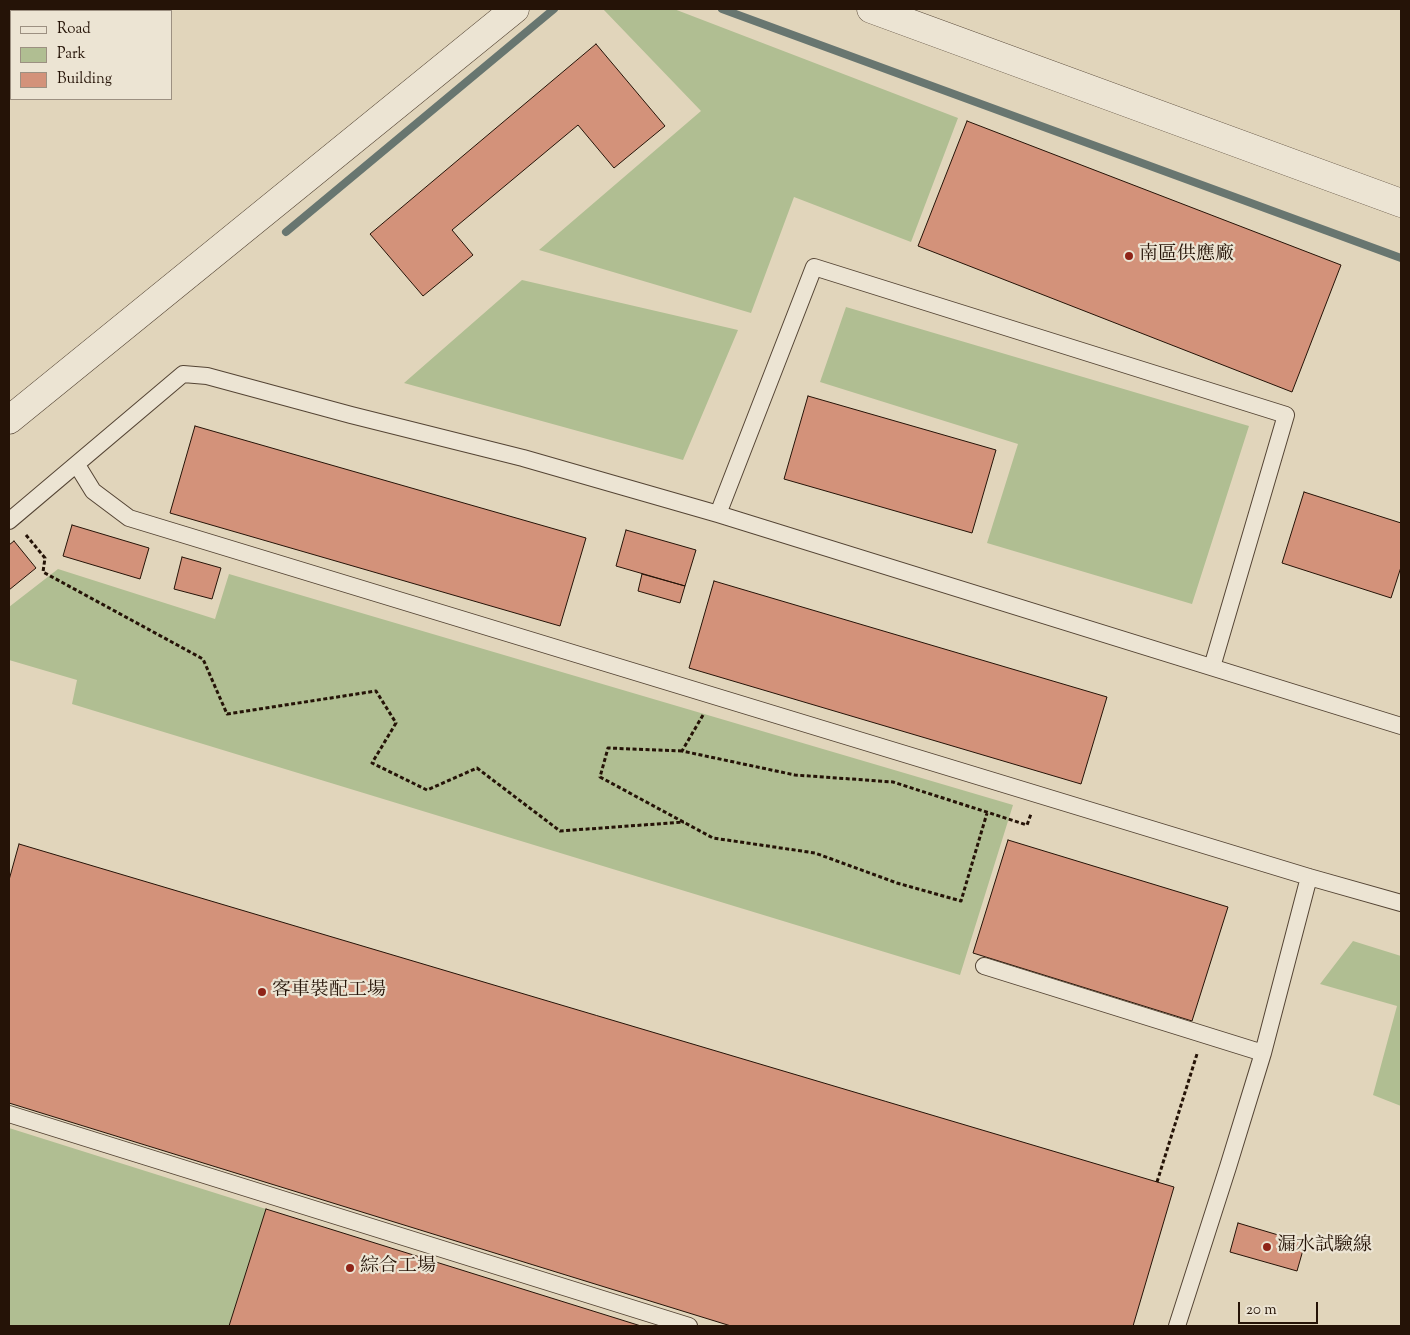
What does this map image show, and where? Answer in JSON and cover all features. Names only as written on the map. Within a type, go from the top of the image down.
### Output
[{"type":"street","points":[[9,420],[515,9]]},
{"type":"street","points":[[871,9],[1401,203]]},
{"type":"lane","points":[[718,514],[814,267],[1286,415],[1212,667]]},
{"type":"lane","points":[[11,520],[77,466],[128,419],[183,374],[206,376],[523,458],[718,514],[1401,726]]},
{"type":"lane","points":[[77,466],[94,491],[129,518],[1401,903]]},
{"type":"lane","points":[[1177,1326],[1263,1053],[1310,877]]},
{"type":"lane","points":[[984,966],[1263,1053]]},
{"type":"lane","points":[[9,1114],[689,1326]]},
{"type":"path","points":[[11,520],[44,558],[43,572],[203,659],[227,714],[376,691],[396,723],[372,763],[427,790],[477,768],[560,831],[684,822]]},
{"type":"path","points":[[682,751],[707,707],[711,695]]},
{"type":"path","points":[[987,813],[961,901],[896,884],[815,853],[712,838],[600,777],[608,748],[682,751],[795,775],[893,782],[1027,825],[1037,794]]},
{"type":"path","points":[[1157,1182],[1199,1048]]},
{"type":"green space","points":[[603,9],[674,9],[958,118],[911,242],[794,197],[751,313],[539,250],[701,111]]},
{"type":"green space","points":[[522,280],[738,330],[683,460],[404,383]]},
{"type":"green space","points":[[846,307],[1249,426],[1192,604],[987,543],[1018,444],[820,382]]},
{"type":"green space","points":[[58,569],[215,619],[229,574],[1013,805],[960,975],[72,704],[77,680],[9,660],[9,607]]},
{"type":"green space","points":[[1353,941],[1401,956],[1401,1106],[1373,1095],[1397,1006],[1320,984]]},
{"type":"green space","points":[[9,1128],[266,1209],[229,1326],[9,1326]]},
{"type":"building","points":[[596,44],[665,126],[614,168],[578,125],[452,230],[473,255],[423,296],[370,234]]},
{"type":"building","name":"南區供應廠","points":[[967,121],[1341,265],[1292,392],[918,246]]},
{"type":"building","points":[[808,396],[996,450],[972,533],[784,479]]},
{"type":"building","points":[[195,426],[586,538],[560,626],[170,513]]},
{"type":"building","points":[[1304,492],[1401,523],[1401,567],[1391,598],[1282,563]]},
{"type":"building","points":[[72,525],[149,548],[140,579],[63,556]]},
{"type":"building","points":[[626,530],[696,550],[685,586],[616,566]]},
{"type":"building","points":[[14,541],[36,568],[9,590],[9,545]]},
{"type":"building","points":[[182,557],[221,568],[212,599],[174,589]]},
{"type":"building","points":[[642,574],[685,586],[680,603],[638,591]]},
{"type":"building","points":[[714,581],[1107,697],[1081,784],[689,668]]},
{"type":"building","points":[[1008,840],[1228,907],[1192,1021],[973,953]]},
{"type":"building","name":"客車裝配工場","points":[[19,844],[1174,1187],[1133,1326],[731,1326],[9,1103],[9,880]]},
{"type":"building","name":"綜合工場","points":[[266,1209],[641,1326],[229,1326]]},
{"type":"building","name":"漏水試驗線","points":[[1238,1223],[1305,1243],[1297,1271],[1230,1252]]},
{"type":"waterway","points":[[286,232],[554,9]]},
{"type":"waterway","points":[[722,9],[1401,258]]},
{"type":"place","name":"南區供應廠","points":[[1129,256]]},
{"type":"place","name":"客車裝配工場","points":[[262,992]]},
{"type":"place","name":"漏水試驗線","points":[[1267,1247]]},
{"type":"place","name":"綜合工場","points":[[350,1268]]}]
